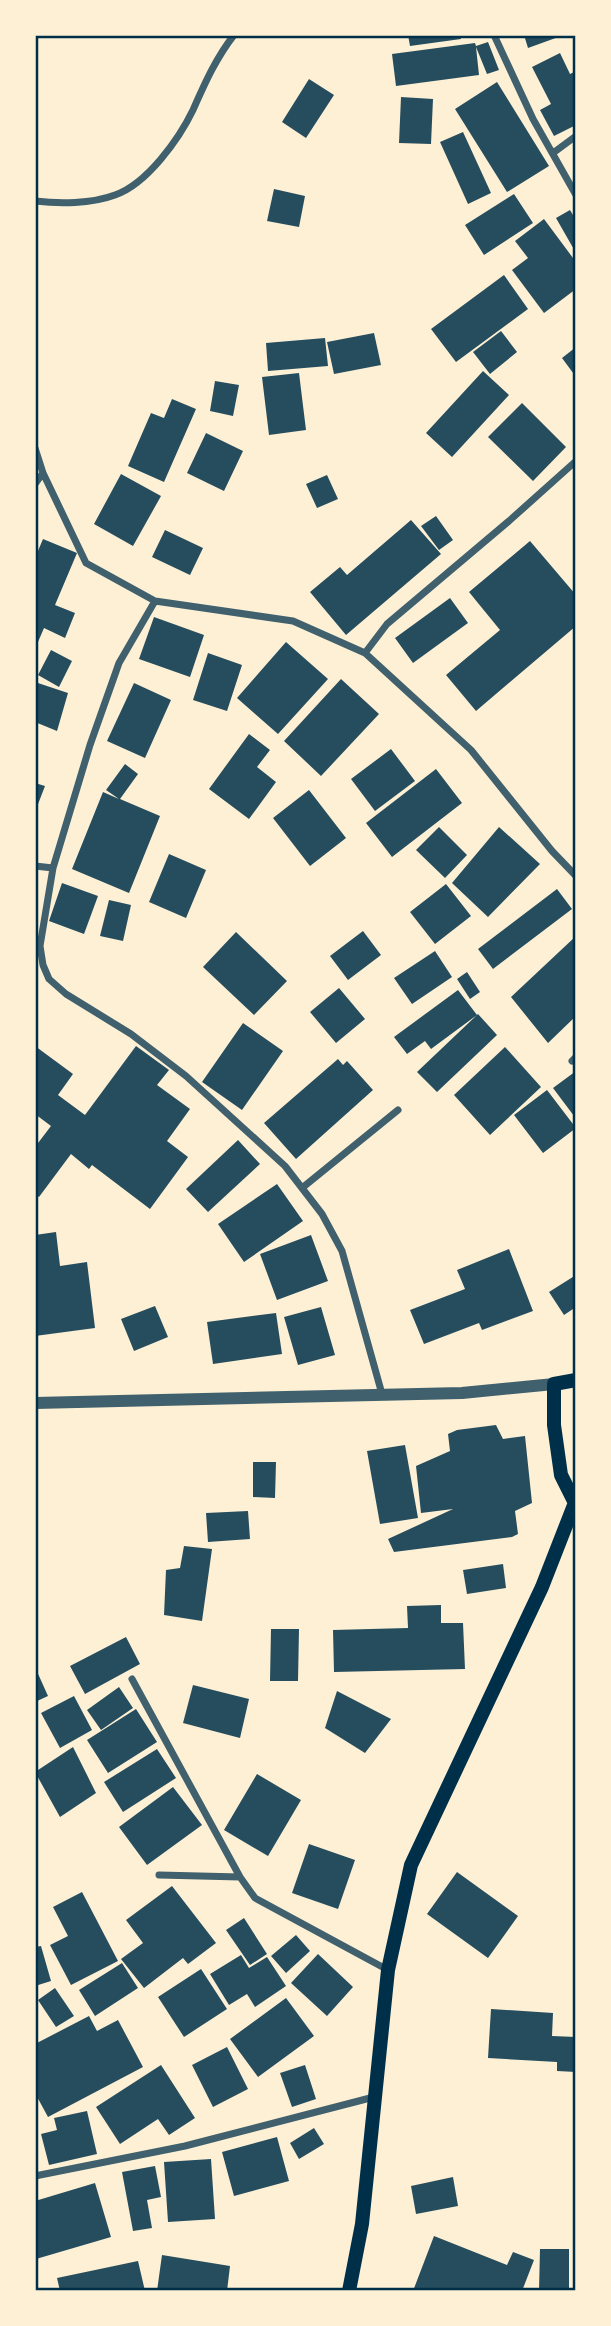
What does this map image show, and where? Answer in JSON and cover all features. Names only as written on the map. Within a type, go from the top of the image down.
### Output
[{"type":"main road","points":[[349,2291],[362,2224],[388,1970],[411,1864],[542,1587],[575,1502],[561,1475],[554,1425],[554,1384],[576,1380]]},
{"type":"street","points":[[35,201],[88,200],[116,195],[145,176],[181,132],[219,54],[234,35]]},
{"type":"street","points":[[494,35],[533,119],[576,195]]},
{"type":"street","points":[[553,153],[576,136]]},
{"type":"street","points":[[35,448],[43,473],[86,563],[155,601],[293,621],[365,653],[471,750],[552,851],[576,876]]},
{"type":"street","points":[[365,653],[387,624],[576,461]]},
{"type":"street","points":[[35,484],[43,473]]},
{"type":"street","points":[[155,601],[119,663],[90,745],[53,868],[40,946],[43,965],[49,979],[66,994],[131,1034],[186,1076],[285,1166],[322,1214],[342,1251],[382,1394]]},
{"type":"street","points":[[35,866],[53,868]]},
{"type":"street","points":[[302,1188],[398,1110]]},
{"type":"street","points":[[35,1403],[462,1393],[554,1384]]},
{"type":"street","points":[[132,1679],[240,1877],[255,1898],[388,1970]]},
{"type":"street","points":[[159,1875],[240,1877]]},
{"type":"street","points":[[35,2176],[185,2146],[374,2097]]},
{"type":"building","points":[[408,35],[460,35],[461,39],[410,46]]},
{"type":"building","points":[[524,35],[564,35],[528,48]]},
{"type":"building","points":[[488,42],[499,70],[487,74],[476,47],[479,75],[396,86],[392,54],[475,43],[476,46]]},
{"type":"building","points":[[560,53],[570,74],[576,71],[576,125],[554,136],[540,110],[551,104],[532,67]]},
{"type":"building","points":[[309,79],[334,95],[306,138],[282,122]]},
{"type":"building","points":[[497,82],[549,166],[507,192],[455,109]]},
{"type":"building","points":[[401,97],[433,99],[431,144],[399,143]]},
{"type":"building","points":[[463,132],[491,193],[468,204],[440,142]]},
{"type":"building","points":[[274,189],[305,196],[299,227],[267,221]]},
{"type":"building","points":[[514,194],[533,223],[484,255],[465,225]]},
{"type":"building","points":[[570,210],[576,220],[576,253],[556,218]]},
{"type":"building","points":[[544,219],[573,258],[576,256],[576,289],[544,313],[512,270],[528,258],[515,241]]},
{"type":"building","points":[[504,275],[528,309],[456,362],[431,329]]},
{"type":"building","points":[[501,331],[517,352],[490,374],[473,352]]},
{"type":"building","points":[[374,333],[381,365],[334,374],[327,342]]},
{"type":"building","points":[[325,338],[328,366],[268,371],[266,343]]},
{"type":"building","points":[[576,347],[576,377],[562,358]]},
{"type":"building","points":[[483,371],[509,395],[452,457],[426,433]]},
{"type":"building","points":[[299,373],[306,430],[269,435],[262,377]]},
{"type":"building","points":[[215,381],[239,385],[233,416],[210,411]]},
{"type":"building","points":[[172,399],[196,409],[164,482],[128,466],[151,413],[164,418]]},
{"type":"building","points":[[522,403],[566,447],[533,481],[488,437]]},
{"type":"building","points":[[206,433],[243,451],[224,491],[187,473]]},
{"type":"building","points":[[121,474],[161,496],[133,546],[94,524]]},
{"type":"building","points":[[327,475],[338,499],[317,508],[306,484]]},
{"type":"building","points":[[436,516],[453,540],[439,550],[421,526]]},
{"type":"building","points":[[411,520],[441,554],[346,635],[310,592],[340,567],[347,575]]},
{"type":"building","points":[[165,530],[203,548],[190,575],[152,557]]},
{"type":"building","points":[[43,539],[77,553],[55,605],[75,613],[65,638],[44,628],[35,649],[35,558]]},
{"type":"building","points":[[530,541],[576,595],[576,626],[476,711],[446,675],[500,630],[469,592]]},
{"type":"building","points":[[450,598],[468,623],[413,663],[395,638]]},
{"type":"building","points":[[154,617],[204,635],[190,677],[139,659]]},
{"type":"building","points":[[286,642],[328,679],[278,734],[237,698]]},
{"type":"building","points":[[51,650],[72,661],[59,687],[38,675]]},
{"type":"building","points":[[208,653],[242,665],[227,711],[193,700]]},
{"type":"building","points":[[341,679],[379,714],[321,776],[284,741]]},
{"type":"building","points":[[35,682],[68,693],[57,731],[35,722]]},
{"type":"building","points":[[134,683],[171,700],[145,758],[107,741]]},
{"type":"building","points":[[249,734],[270,750],[257,767],[276,782],[249,819],[209,789]]},
{"type":"building","points":[[391,749],[415,781],[375,811],[351,779]]},
{"type":"building","points":[[125,764],[138,774],[120,799],[160,816],[129,893],[72,869],[103,792],[119,799],[106,790]]},
{"type":"building","points":[[436,769],[462,803],[392,857],[366,823]]},
{"type":"building","points":[[35,783],[45,786],[35,812]]},
{"type":"building","points":[[309,790],[346,838],[310,866],[273,818]]},
{"type":"building","points":[[439,827],[467,855],[445,878],[416,850]]},
{"type":"building","points":[[499,827],[540,864],[488,917],[452,883]]},
{"type":"building","points":[[169,854],[206,870],[186,918],[149,902]]},
{"type":"building","points":[[62,883],[98,896],[84,934],[49,921]]},
{"type":"building","points":[[446,884],[471,916],[435,944],[410,912]]},
{"type":"building","points":[[557,889],[572,909],[493,969],[478,949]]},
{"type":"building","points":[[109,900],[131,905],[123,941],[100,936]]},
{"type":"building","points":[[363,931],[381,955],[348,980],[330,956]]},
{"type":"building","points":[[236,932],[287,981],[254,1015],[203,967]]},
{"type":"building","points":[[576,936],[576,1016],[548,1043],[511,997]]},
{"type":"building","points":[[435,951],[452,977],[412,1004],[394,978]]},
{"type":"building","points":[[467,972],[480,992],[470,999],[457,979]]},
{"type":"building","points":[[339,988],[365,1019],[336,1043],[310,1012]]},
{"type":"building","points":[[458,990],[477,1015],[431,1049],[425,1041],[407,1054],[394,1037]]},
{"type":"building","points":[[478,1014],[497,1035],[437,1092],[417,1072]]},
{"type":"building","points":[[243,1023],[283,1051],[242,1110],[202,1082]]},
{"type":"building","points":[[35,1046],[73,1074],[58,1095],[85,1115],[136,1046],[169,1070],[157,1085],[190,1109],[167,1141],[188,1157],[150,1209],[92,1165],[89,1169],[71,1154],[39,1197],[35,1194],[35,1147],[51,1126],[35,1114]]},
{"type":"building","points":[[505,1047],[541,1087],[490,1135],[454,1095]]},
{"type":"building","points":[[338,1059],[343,1065],[347,1061],[373,1090],[296,1159],[264,1123]]},
{"type":"building","points":[[576,1071],[576,1115],[574,1116],[553,1088]]},
{"type":"building","points":[[547,1090],[576,1128],[543,1153],[514,1115]]},
{"type":"building","points":[[238,1140],[260,1164],[208,1212],[186,1189]]},
{"type":"building","points":[[277,1184],[303,1221],[244,1262],[218,1224]]},
{"type":"building","points":[[56,1232],[60,1266],[87,1262],[95,1328],[35,1336],[35,1235]]},
{"type":"building","points":[[311,1235],[328,1281],[277,1300],[260,1254]]},
{"type":"building","points":[[509,1249],[533,1311],[482,1330],[479,1323],[424,1344],[410,1310],[465,1289],[457,1270]]},
{"type":"building","points":[[576,1275],[576,1307],[564,1315],[549,1292]]},
{"type":"building","points":[[155,1306],[168,1337],[134,1351],[121,1319]]},
{"type":"building","points":[[321,1307],[335,1355],[298,1365],[284,1317]]},
{"type":"building","points":[[276,1313],[282,1354],[213,1364],[207,1322]]},
{"type":"building","points":[[496,1425],[503,1439],[525,1436],[532,1503],[515,1511],[518,1534],[512,1537],[394,1552],[388,1539],[453,1509],[421,1513],[416,1466],[450,1451],[448,1434],[457,1430]]},
{"type":"building","points":[[405,1445],[418,1518],[380,1524],[367,1451]]},
{"type":"building","points":[[253,1462],[276,1462],[275,1498],[253,1497]]},
{"type":"building","points":[[248,1511],[250,1539],[208,1542],[206,1513]]},
{"type":"building","points":[[184,1546],[212,1549],[202,1621],[164,1615],[166,1570],[180,1568]]},
{"type":"building","points":[[503,1564],[506,1588],[467,1594],[463,1570]]},
{"type":"building","points":[[441,1605],[441,1623],[463,1623],[465,1669],[334,1672],[333,1630],[408,1628],[407,1606]]},
{"type":"building","points":[[271,1629],[299,1629],[298,1681],[270,1681]]},
{"type":"building","points":[[126,1637],[140,1664],[85,1694],[70,1666]]},
{"type":"building","points":[[35,1667],[48,1696],[35,1702]]},
{"type":"building","points":[[193,1685],[249,1699],[240,1738],[183,1723]]},
{"type":"building","points":[[119,1687],[133,1708],[101,1730],[87,1710]]},
{"type":"building","points":[[337,1691],[391,1719],[365,1753],[325,1728]]},
{"type":"building","points":[[74,1696],[92,1730],[60,1748],[41,1713]]},
{"type":"building","points":[[136,1709],[157,1742],[108,1773],[87,1740]]},
{"type":"building","points":[[73,1747],[96,1793],[60,1817],[35,1772]]},
{"type":"building","points":[[157,1749],[176,1778],[123,1812],[104,1782]]},
{"type":"building","points":[[257,1774],[301,1800],[268,1856],[224,1830]]},
{"type":"building","points":[[173,1787],[202,1825],[147,1865],[119,1827]]},
{"type":"building","points":[[309,1844],[355,1860],[338,1909],[292,1893]]},
{"type":"building","points":[[457,1872],[518,1916],[488,1958],[427,1914]]},
{"type":"building","points":[[172,1886],[216,1943],[188,1964],[183,1958],[144,1988],[121,1959],[143,1943],[126,1920]]},
{"type":"building","points":[[82,1892],[118,1961],[71,1985],[50,1945],[68,1936],[53,1907]]},
{"type":"building","points":[[244,1918],[267,1954],[250,1965],[226,1930]]},
{"type":"building","points":[[296,1935],[310,1951],[286,1973],[271,1956]]},
{"type":"building","points":[[41,1946],[51,1981],[35,1986],[35,1947]]},
{"type":"building","points":[[318,1954],[353,1987],[327,2016],[291,1983]]},
{"type":"building","points":[[241,1955],[249,1968],[267,1957],[286,1986],[255,2007],[247,1994],[229,2005],[210,1974]]},
{"type":"building","points":[[122,1963],[138,1988],[95,2016],[79,1990]]},
{"type":"building","points":[[201,1969],[227,2009],[184,2037],[158,1997]]},
{"type":"building","points":[[55,1988],[74,2016],[56,2027],[38,2000]]},
{"type":"building","points":[[286,1998],[314,2036],[258,2077],[230,2039]]},
{"type":"building","points":[[491,2009],[553,2013],[552,2036],[576,2037],[576,2072],[557,2071],[557,2062],[488,2058]]},
{"type":"building","points":[[89,2016],[97,2031],[118,2020],[143,2067],[48,2117],[35,2093],[35,2044]]},
{"type":"building","points":[[227,2047],[248,2089],[213,2107],[192,2065]]},
{"type":"building","points":[[161,2065],[195,2118],[169,2135],[158,2119],[120,2144],[96,2107]]},
{"type":"building","points":[[305,2065],[316,2099],[292,2107],[280,2073]]},
{"type":"building","points":[[87,2111],[97,2154],[49,2165],[41,2134],[57,2130],[54,2118]]},
{"type":"building","points":[[314,2128],[324,2144],[299,2159],[290,2143]]},
{"type":"building","points":[[277,2137],[289,2181],[234,2196],[222,2152]]},
{"type":"building","points":[[211,2159],[215,2219],[168,2222],[164,2162]]},
{"type":"building","points":[[155,2166],[161,2197],[147,2200],[152,2228],[133,2231],[122,2172]]},
{"type":"building","points":[[453,2177],[458,2206],[416,2214],[411,2186]]},
{"type":"building","points":[[95,2183],[111,2237],[36,2259],[35,2201]]},
{"type":"building","points":[[434,2236],[507,2265],[513,2252],[534,2260],[522,2291],[413,2291]]},
{"type":"building","points":[[540,2249],[569,2249],[569,2291],[539,2291]]},
{"type":"building","points":[[162,2255],[230,2266],[227,2291],[157,2291]]},
{"type":"building","points":[[138,2261],[145,2291],[60,2291],[57,2278]]}]
